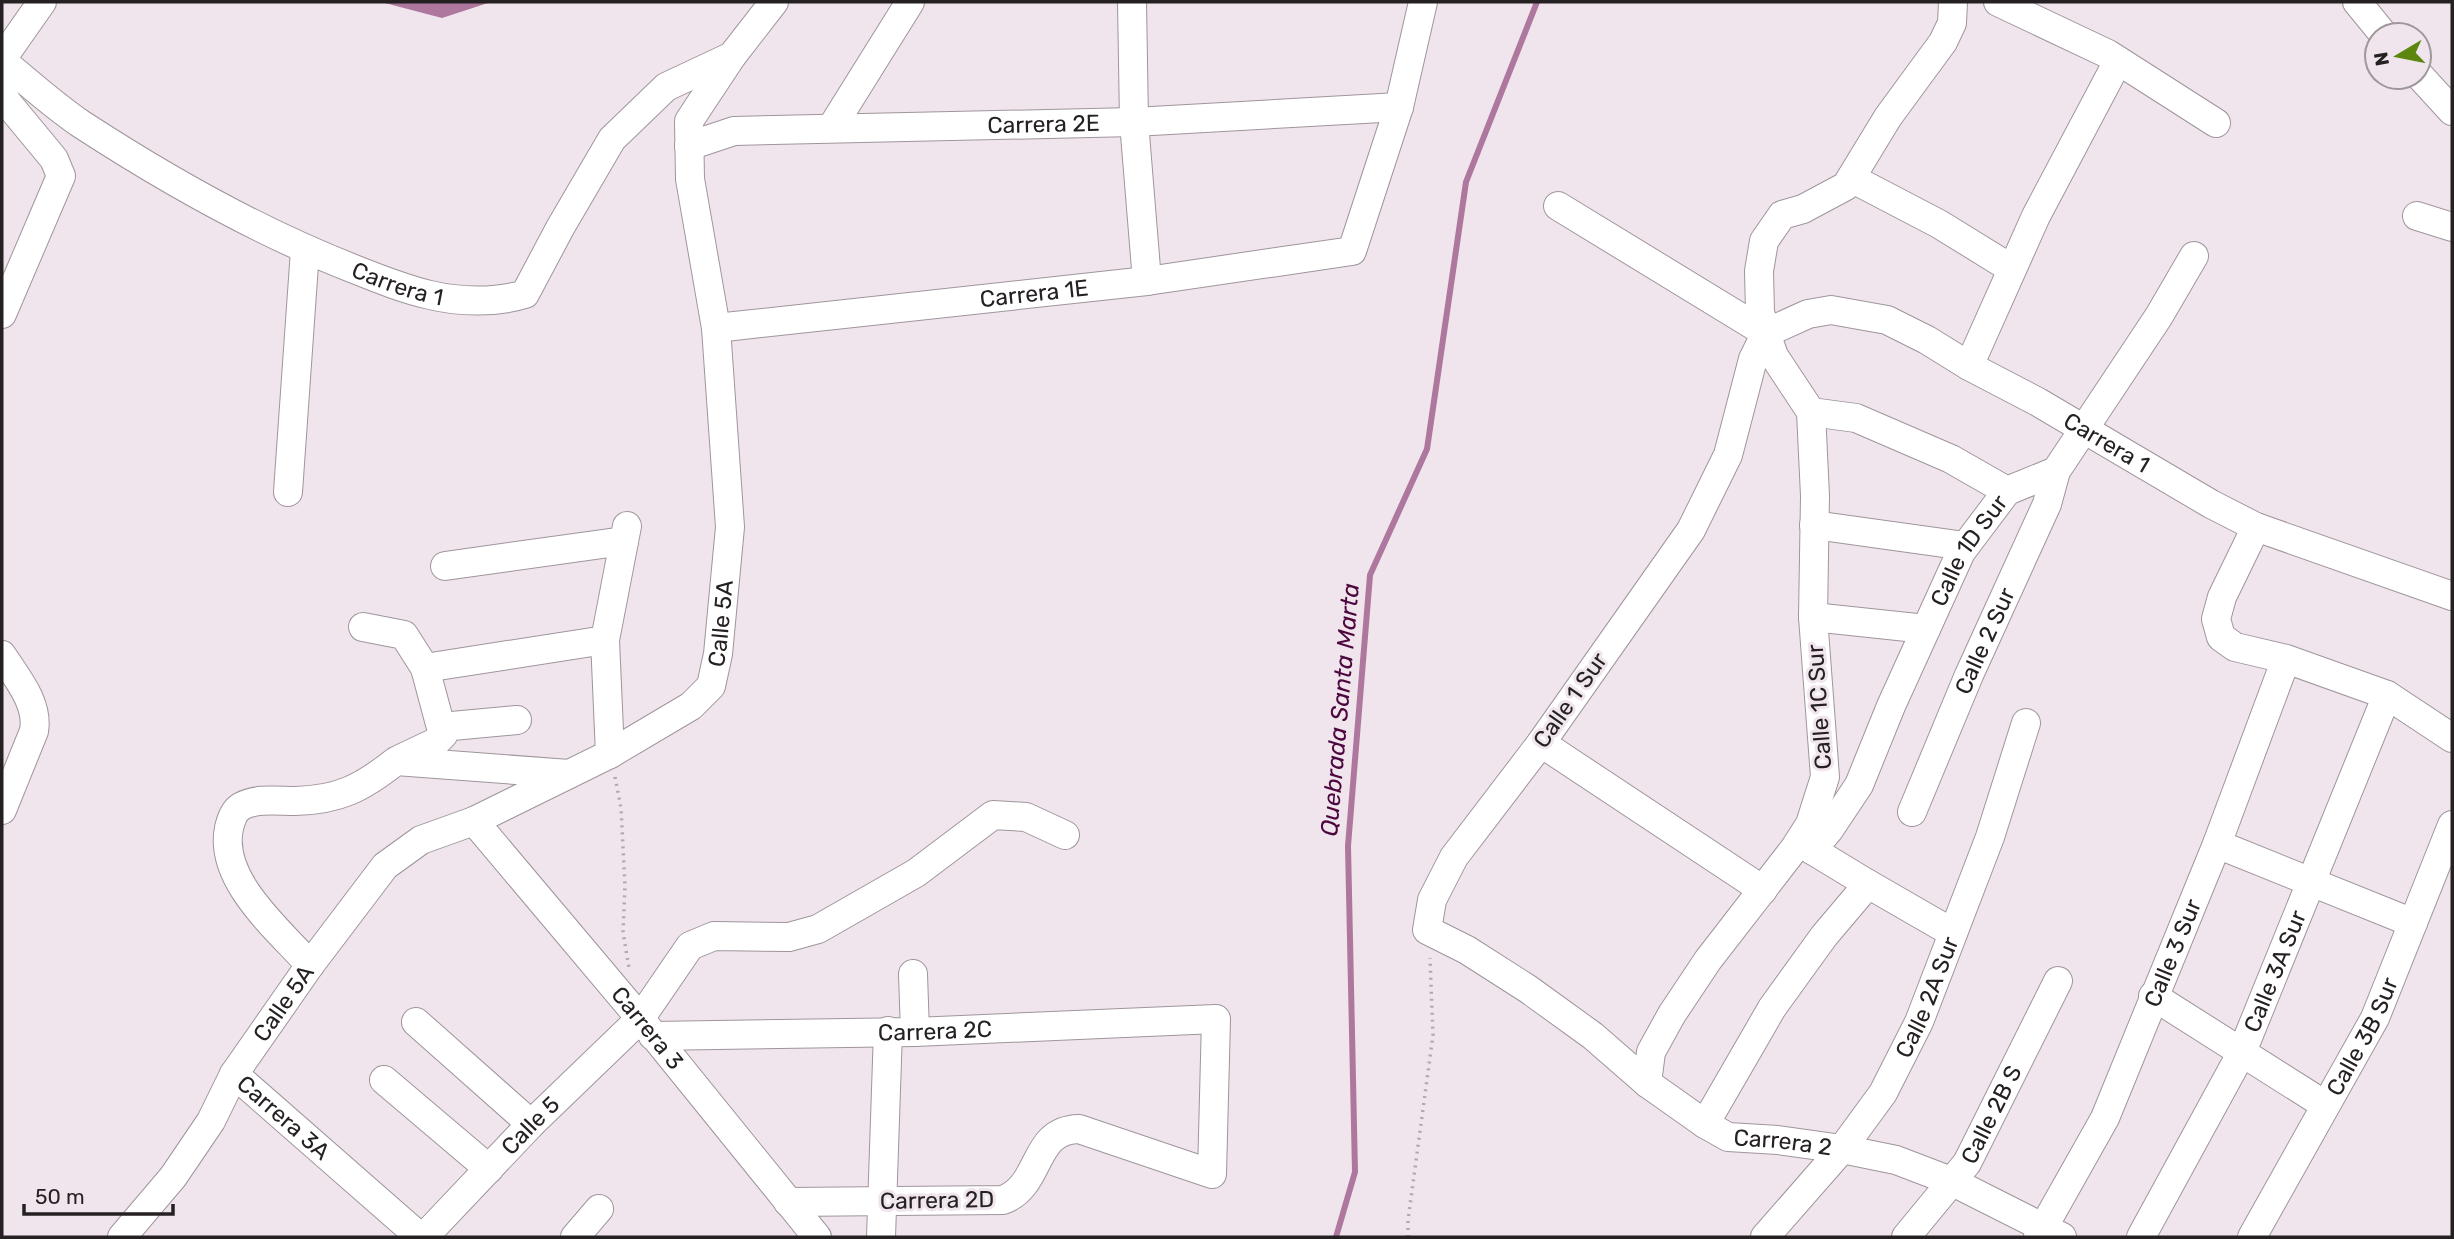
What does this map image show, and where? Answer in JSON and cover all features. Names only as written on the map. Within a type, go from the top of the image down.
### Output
[{"type":"street","points":[[2,60],[42,2]]},
{"type":"street","name":"Calle 5A","points":[[234,1074],[310,965],[386,866],[421,840],[474,821],[610,754],[691,706],[711,686],[718,654],[730,527],[716,328],[690,179],[689,121],[732,56],[774,2]]},
{"type":"street","points":[[832,127],[910,2]]},
{"type":"street","points":[[1132,2],[1134,122],[1147,281]]},
{"type":"street","points":[[1399,107],[1423,2]]},
{"type":"street","points":[[1953,2],[1952,23],[1943,42],[1888,117],[1846,186],[1826,199],[1782,215],[1764,241],[1759,271],[1760,312],[1774,356],[1811,412],[1856,418],[1951,459],[2007,491]]},
{"type":"street","points":[[1998,2],[2118,61],[2216,123]]},
{"type":"street","points":[[2357,2],[2373,21]]},
{"type":"street","name":"Carrera 1","points":[[2,60],[79,122],[218,205],[305,250],[432,296],[472,300],[509,299],[525,294],[612,139],[666,87],[732,56]]},
{"type":"street","points":[[1969,366],[2036,216],[2118,61]]},
{"type":"street","points":[[2,90],[5,102],[54,159],[61,176],[4,304]]},
{"type":"street","points":[[2433,90],[2452,111]]},
{"type":"street","name":"Carrera 2E","points":[[689,146],[734,131],[1134,122],[1399,107]]},
{"type":"street","name":"Carrera 1E","points":[[716,328],[1147,281],[1352,251],[1399,107]]},
{"type":"street","points":[[1851,178],[1939,224],[2012,269]]},
{"type":"street","points":[[1558,206],[1766,333]]},
{"type":"street","points":[[2417,216],[2452,227]]},
{"type":"street","points":[[288,492],[305,250]]},
{"type":"street","points":[[2056,471],[2159,316],[2194,256]]},
{"type":"street","name":"Carrera 1","points":[[1766,333],[1808,314],[1831,310],[1886,320],[2038,402],[2211,504],[2256,527],[2452,596]]},
{"type":"street","name":"Calle 1 Sur","points":[[1427,930],[1432,900],[1454,857],[1541,743],[1691,530],[1722,471],[1753,359],[1766,333]]},
{"type":"street","name":"Calle 1C Sur","points":[[1647,1083],[1650,1052],[1672,1014],[1708,960],[1763,890],[1806,844],[1825,777],[1813,617],[1811,412]]},
{"type":"street","name":"Calle 1D Sur","points":[[1806,844],[1829,830],[1859,785],[1891,706],[1965,546],[2007,491],[2056,471]]},
{"type":"street","name":"Calle 2 Sur","points":[[1912,812],[1969,676],[2047,504],[2056,471]]},
{"type":"street","points":[[1814,525],[1965,546]]},
{"type":"street","points":[[2256,527],[2222,597],[2216,618],[2221,637],[2235,647],[2286,659],[2387,695],[2452,738]]},
{"type":"street","points":[[445,566],[625,534],[605,640],[610,754]]},
{"type":"street","points":[[1813,617],[1926,629]]},
{"type":"street","points":[[310,965],[247,895],[235,874],[227,836],[231,819],[240,807],[257,802],[335,796],[369,783],[396,761],[436,742],[443,735],[425,668],[404,635],[363,627]]},
{"type":"street","points":[[425,668],[605,640]]},
{"type":"street","points":[[2,655],[25,691],[36,717],[34,731],[2,810]]},
{"type":"street","name":"Calle 3 Sur","points":[[2048,1234],[2105,1118],[2217,844],[2286,659]]},
{"type":"street","name":"Calle 3A Sur","points":[[2141,1237],[2242,1052],[2387,695]]},
{"type":"street","points":[[441,726],[517,720]]},
{"type":"street","name":"Calle 2A Sur","points":[[1765,1237],[1842,1149],[1883,1093],[1919,1022],[1990,837],[2026,723]]},
{"type":"street","points":[[1541,743],[1763,890]]},
{"type":"street","points":[[396,761],[569,774]]},
{"type":"street","name":"Calle 5","points":[[422,1237],[531,1124],[642,1022],[690,946],[714,936],[789,937],[818,929],[916,873],[993,815],[1027,817],[1065,835]]},
{"type":"street","name":"Carrera 3","points":[[474,821],[817,1237]]},
{"type":"street","name":"Calle 3B Sur","points":[[2252,1237],[2375,1018],[2452,825]]},
{"type":"street","points":[[1806,844],[1868,884],[1953,933]]},
{"type":"street","points":[[2217,844],[2413,923]]},
{"type":"street","points":[[1704,1124],[1772,1008],[1824,936],[1868,884]]},
{"type":"street","name":"Carrera 2","points":[[1427,930],[1467,950],[1528,989],[1593,1036],[1647,1083],[1728,1138],[1778,1140],[1896,1160],[1951,1181],[2048,1234]]},
{"type":"street","points":[[881,1237],[901,1031],[913,974]]},
{"type":"street","name":"Calle 2B S","points":[[1906,1237],[1967,1163],[2058,981]]},
{"type":"street","points":[[2153,996],[2325,1105]]},
{"type":"street","name":"Carrera 2C","points":[[642,1022],[901,1031],[1216,1019],[1212,1174]]},
{"type":"street","points":[[416,1022],[531,1124]]},
{"type":"street","name":"Carrera 3A","points":[[122,1237],[173,1177],[211,1121],[234,1074],[422,1237]]},
{"type":"street","points":[[384,1080],[489,1169]]},
{"type":"street","name":"Carrera 2D","points":[[789,1202],[1003,1200],[1014,1196],[1025,1183],[1051,1137],[1066,1129],[1079,1129],[1212,1174]]},
{"type":"street","points":[[575,1237],[599,1209]]},
{"type":"path","points":[[610,754],[621,808],[625,886],[623,932],[642,1022]]},
{"type":"path","points":[[1408,1237],[1433,1035],[1427,930]]},
{"type":"shaded area","points":[[381,2],[491,2],[442,18]]},
{"type":"waterway","name":"Quebrada Santa Marta","points":[[1336,1237],[1355,1172],[1348,846],[1370,575],[1427,449],[1466,182],[1537,2]]}]
